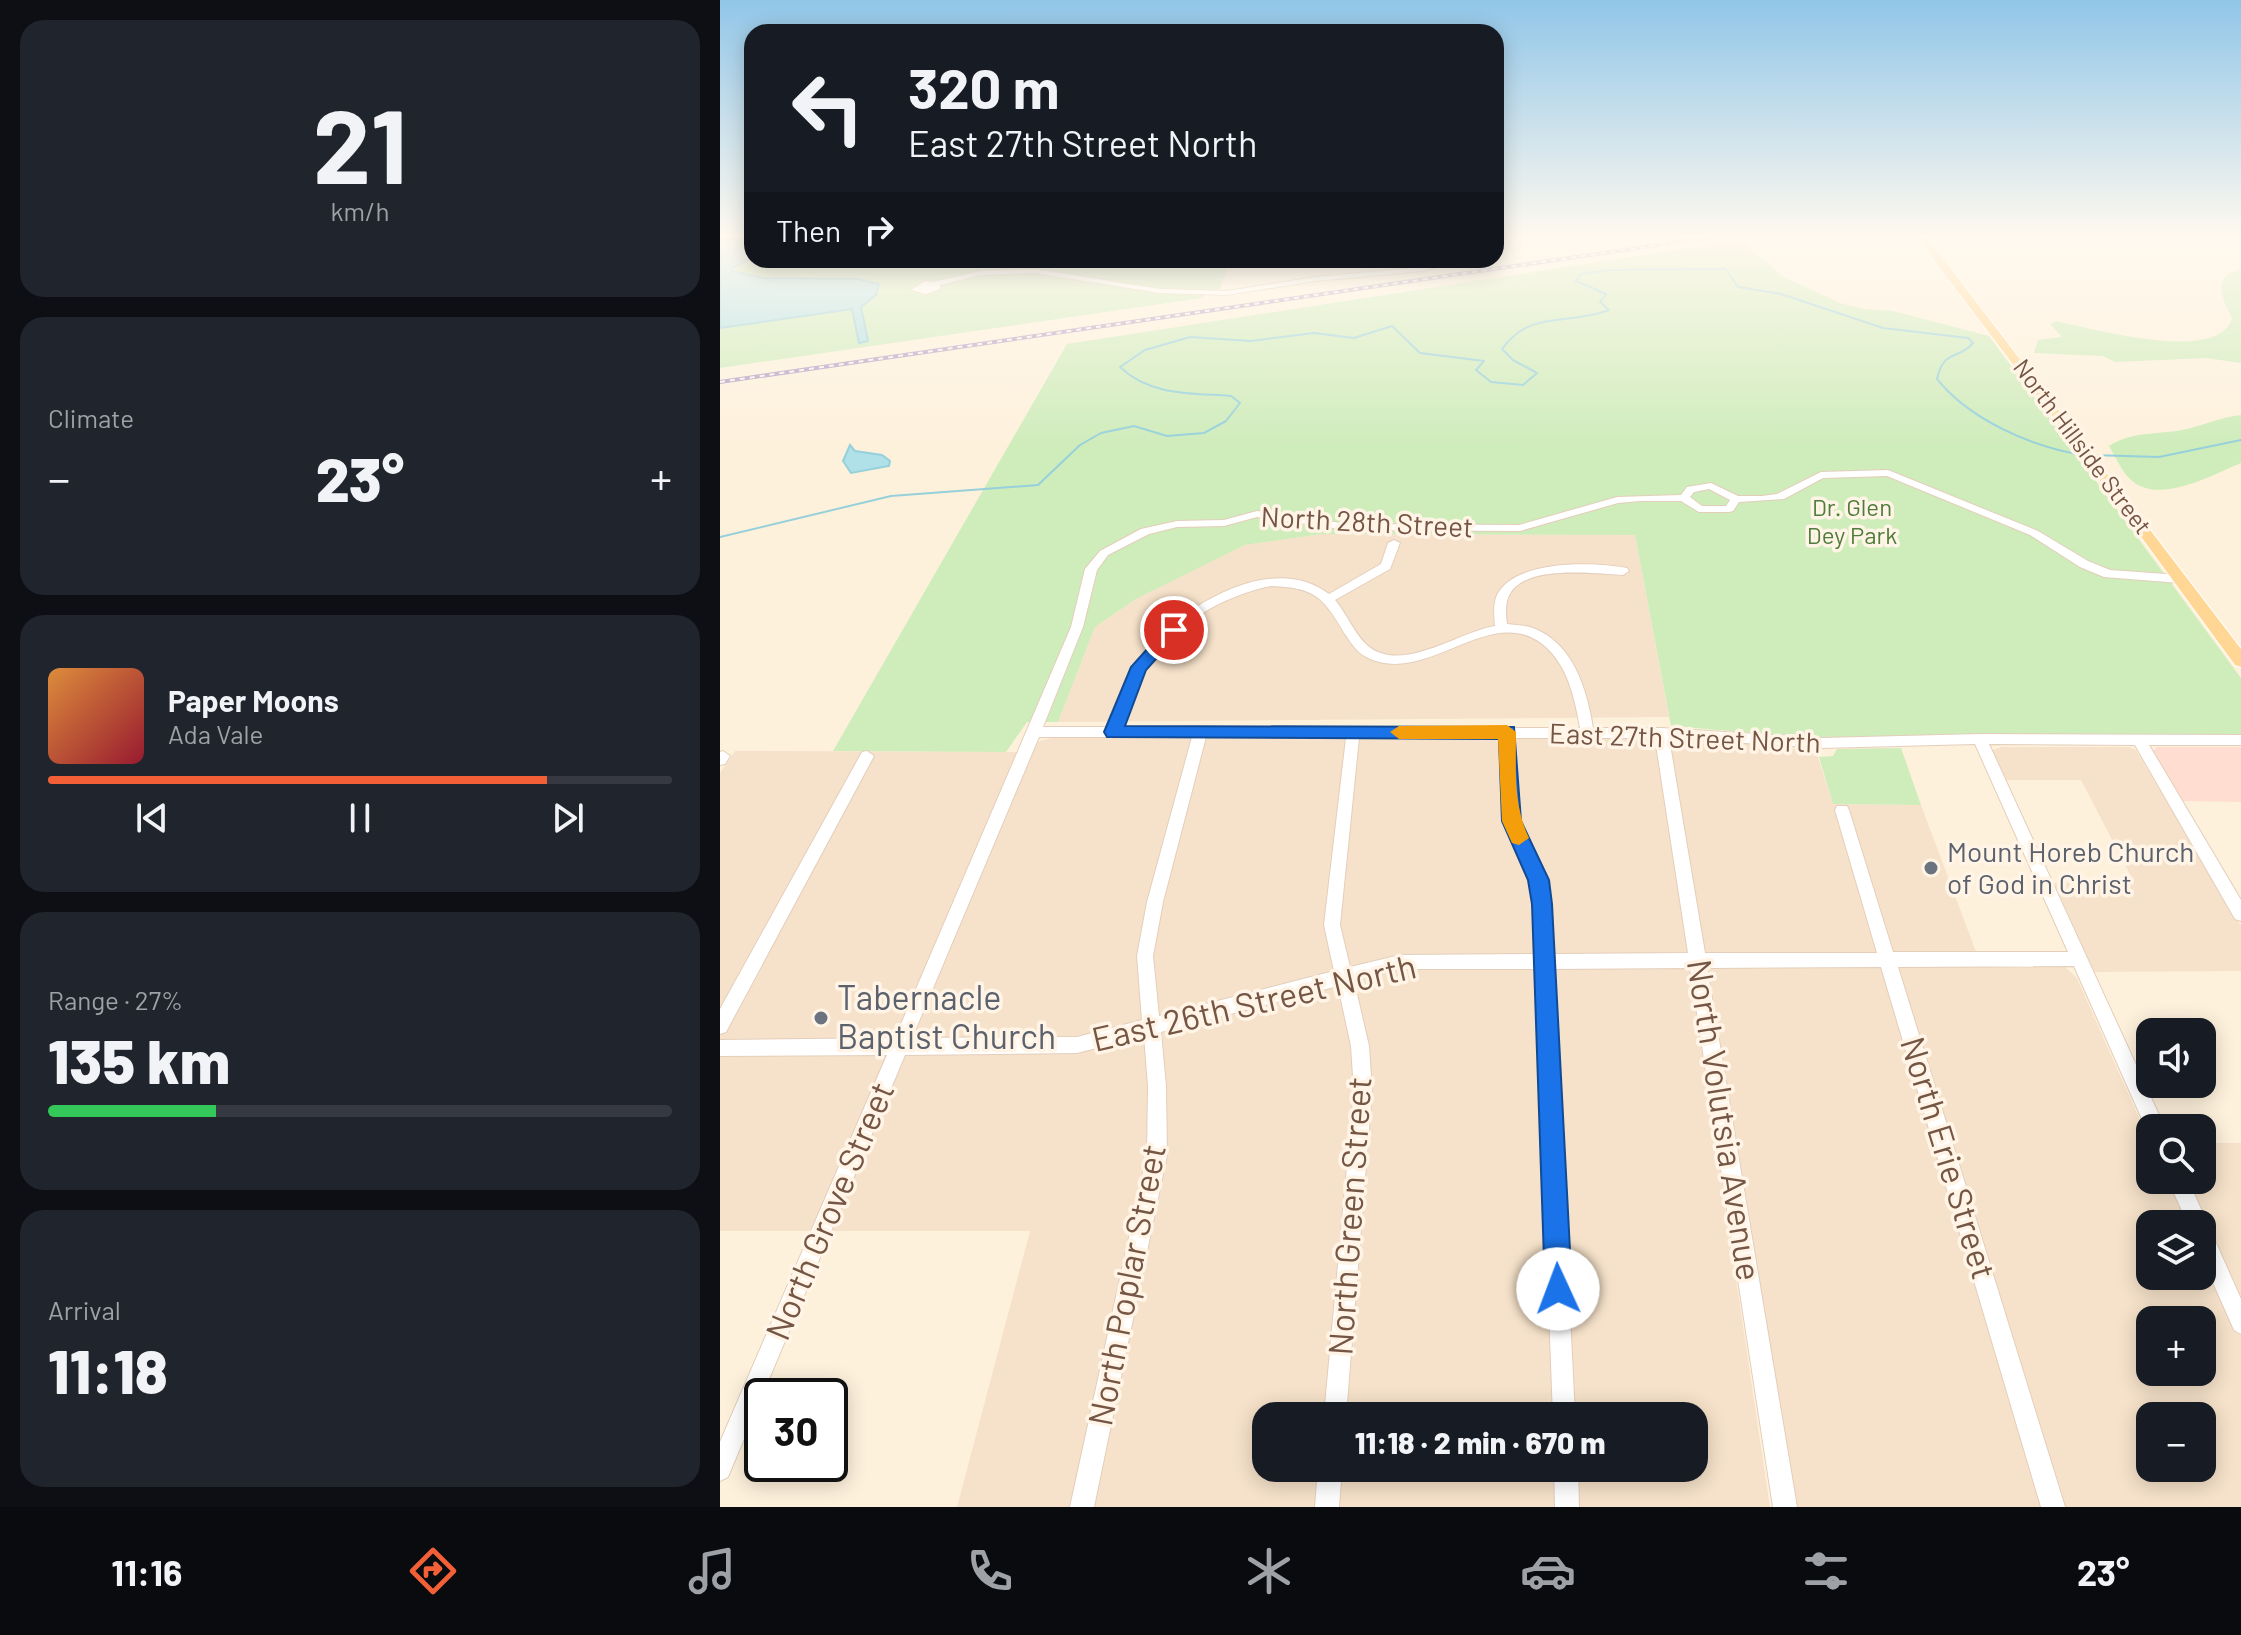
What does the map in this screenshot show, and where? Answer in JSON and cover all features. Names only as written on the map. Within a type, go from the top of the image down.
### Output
[{"type":"main road","name":"North Hillside Street","points":[[1974,305],[2241,661]]},
{"type":"street","name":"North 28th Street","points":[[1684,498],[1691,489],[1711,486],[1736,499],[1780,497],[1832,473],[1888,473],[2034,533],[2084,564],[2126,578],[2176,574]]},
{"type":"street","name":"North 28th Street","points":[[1034,732],[1077,627],[1091,569],[1104,553],[1145,531],[1177,524],[1224,523],[1257,514],[1348,527],[1520,528],[1617,500],[1684,498],[1699,509],[1714,512],[1729,509],[1736,499]]},
{"type":"street","points":[[1328,599],[1386,566],[1394,543]]},
{"type":"street","points":[[1501,630],[1501,601],[1505,592],[1519,580],[1549,572],[1623,571]]},
{"type":"street","points":[[1113,732],[1130,685],[1149,654],[1210,604],[1239,590],[1276,583],[1299,584],[1328,599],[1357,646],[1368,654],[1390,660],[1418,658],[1483,632],[1531,633],[1561,654],[1577,680],[1587,732]]},
{"type":"street","name":"East 27th Street North","points":[[1034,732],[1661,733],[1822,743],[1980,739],[2241,740]]},
{"type":"street","name":"North Grove Street","points":[[720,1469],[1034,732]]},
{"type":"street","name":"North Poplar Street","points":[[1082,1507],[1157,1155],[1157,1086],[1145,956],[1155,902],[1200,732]]},
{"type":"street","name":"North Green Street","points":[[1336,1402],[1363,1091],[1360,1046],[1332,925],[1353,732]]},
{"type":"street","points":[[1507,732],[1511,821],[1539,880],[1563,1402]]},
{"type":"street","name":"North Volutsia Avenue","points":[[1661,733],[1785,1507]]},
{"type":"street","points":[[1980,739],[2149,1114]]},
{"type":"street","points":[[2139,740],[2241,914]]},
{"type":"street","points":[[720,1026],[867,756]]},
{"type":"street","name":"North Erie Street","points":[[1842,810],[2053,1507]]},
{"type":"street","name":"East 26th Street North","points":[[720,1048],[901,1044],[1077,1045],[1400,962],[2077,959]]},
{"type":"street","points":[[2216,1266],[2241,1323]]},
{"type":"street","points":[[1327,1507],[1329,1482]]},
{"type":"street","points":[[1566,1482],[1567,1507]]},
{"type":"shaded area","points":[[1322,534],[1635,535],[1669,717],[1058,722],[1095,627],[1136,599],[1245,545]]},
{"type":"shaded area","points":[[1642,737],[1656,742],[1770,1507],[957,1507],[1030,1231],[720,1231],[720,773],[735,751],[1032,752],[1037,742],[1051,738]]},
{"type":"shaded area","points":[[1698,738],[1816,751],[1833,804],[1921,805],[1981,965],[2063,965],[2077,978],[2137,1114],[2136,1194],[2216,1194],[2216,1143],[2241,1143],[2241,1507],[1792,1507],[1672,742]]},
{"type":"shaded area","points":[[2001,747],[2129,747],[2136,750],[2241,926],[2241,971],[2091,972],[2050,883],[2134,882],[2081,780],[2005,780],[1991,751]]},
{"type":"shaded area","points":[[2157,747],[2241,747],[2241,802],[2181,801],[2152,752]]},
{"type":"green space","points":[[720,305],[1152,305],[720,368]]},
{"type":"green space","name":"Dr. Glen Dey Park","points":[[1317,305],[1849,305],[1893,311],[1989,336],[2241,678],[2241,736],[1802,737],[1671,726],[1635,535],[1322,534],[1245,545],[1136,599],[1095,627],[1058,722],[1027,722],[1006,752],[833,751],[1067,344]]},
{"type":"green space","points":[[2226,305],[2241,305],[2241,363],[2206,358],[2115,362],[2103,356],[2034,353],[2038,340],[2062,337],[2050,324],[2056,321],[2123,336],[2180,341],[2204,339],[2222,332],[2232,318]]},
{"type":"green space","points":[[2241,415],[2241,463],[2184,486],[2154,490],[2140,486],[2126,475],[2109,446],[2129,437],[2191,428]]},
{"type":"green space","points":[[1901,748],[1921,805],[1833,804],[1819,757],[1833,756],[1837,749]]},
{"type":"water","points":[[720,305],[863,305],[868,341],[859,343],[852,309],[720,328]]},
{"type":"water","points":[[850,445],[855,451],[882,455],[890,461],[889,466],[851,473],[843,461]]},
{"type":"waterway","points":[[720,537],[891,496],[1038,485],[1080,445],[1101,433],[1134,426],[1167,436],[1204,433],[1226,421],[1240,403],[1231,396],[1158,388],[1120,367],[1145,350],[1190,337],[1251,341],[1314,333],[1354,338],[1392,326],[1420,353],[1484,361],[1476,370],[1491,382],[1523,385],[1537,373],[1513,360],[1502,349],[1513,336],[1538,323],[1609,310],[1604,305]]},
{"type":"waterway","points":[[1815,305],[1883,328],[1968,338],[1973,343],[1948,359],[1940,369],[1937,379],[1951,394],[2003,429],[2043,446],[2083,455]]},
{"type":"waterway","points":[[2091,455],[2159,457],[2241,440]]},
{"type":"railway","points":[[720,382],[1245,305]]},
{"type":"slow traffic","points":[[1399,732],[1507,732],[1511,821],[1519,838]]},
{"type":"place","name":"Mount Horeb Church of God in Christ","points":[[1931,868]]},
{"type":"place","name":"Tabernacle Baptist Church","points":[[821,1018]]},
{"type":"route","points":[[1174,630],[1139,667],[1113,732],[1507,732],[1511,821],[1539,880],[1542,904],[1558,1289]]}]
